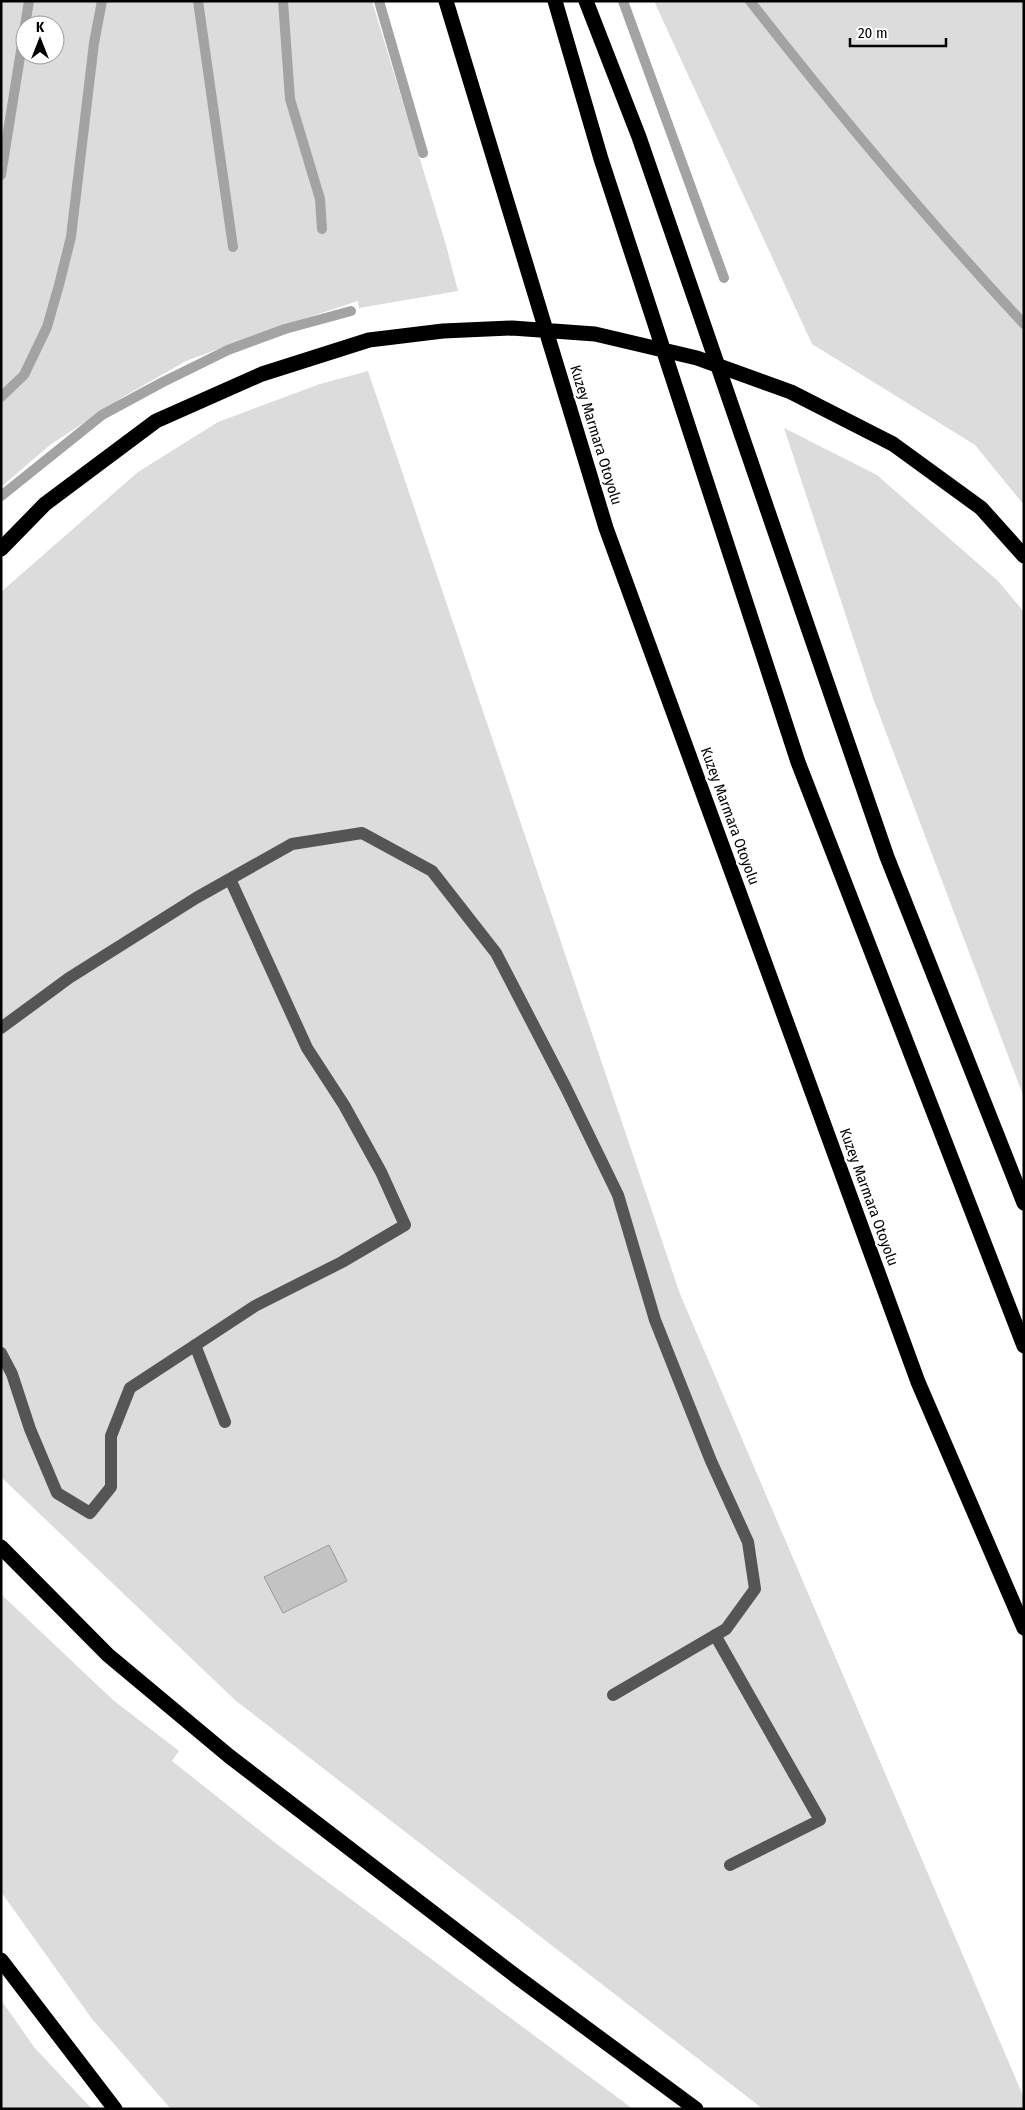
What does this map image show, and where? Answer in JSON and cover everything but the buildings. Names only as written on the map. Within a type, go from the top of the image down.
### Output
[{"type":"highway","name":"Kuzey Marmara Otoyolu","points":[[446,1],[606,528],[918,1382],[1024,1628]]},
{"type":"highway","points":[[555,1],[601,159],[798,762],[1024,1346]]},
{"type":"highway","points":[[586,1],[639,138],[887,857],[1024,1203]]},
{"type":"highway","points":[[1,549],[45,504],[156,421],[262,374],[369,340],[443,331],[512,328],[595,334],[697,358],[791,392],[893,444],[980,508],[1024,556]]},
{"type":"highway","points":[[1,1547],[108,1655],[230,1756],[517,1977],[696,2109]]},
{"type":"highway","points":[[1,1960],[114,2109]]},
{"type":"street","points":[[1,1028],[69,978],[196,898],[292,844],[362,833],[432,871],[496,952],[566,1088],[618,1195],[655,1320],[711,1461],[748,1542],[755,1590],[726,1629],[613,1695]]},
{"type":"street","points":[[1,1353],[12,1374],[30,1429],[57,1493],[90,1513],[111,1487],[111,1436],[130,1388],[255,1306],[342,1262],[405,1225],[382,1172],[344,1105],[308,1048],[230,879]]},
{"type":"street","points":[[195,1345],[225,1422]]},
{"type":"street","points":[[715,1635],[820,1820],[730,1865]]},
{"type":"shaded area","points":[[1,1],[372,1],[446,245],[458,291],[359,308],[358,301],[264,332],[186,361],[123,397],[50,445],[1,487]]},
{"type":"shaded area","points":[[654,1],[1024,1],[1024,505],[975,445],[812,344]]},
{"type":"shaded area","points":[[368,371],[680,1294],[1024,2098],[1024,2109],[763,2109],[235,1700],[1,1477],[1,592],[138,472],[218,422],[320,384]]},
{"type":"shaded area","points":[[784,428],[877,475],[998,581],[1024,612],[1024,1098],[873,698]]},
{"type":"shaded area","points":[[1,1594],[113,1700],[179,1751],[172,1761],[278,1845],[633,2109],[171,2109],[92,2019],[1,1892]]},
{"type":"shaded area","points":[[1,2000],[34,2047],[92,2109],[1,2109]]},
{"type":"waterway","points":[[1,175],[29,1]]},
{"type":"waterway","points":[[1,397],[24,375],[47,327],[59,285],[71,237],[94,43],[102,1]]},
{"type":"waterway","points":[[198,1],[233,247]]},
{"type":"waterway","points":[[283,1],[290,99],[320,199],[322,229]]},
{"type":"waterway","points":[[379,1],[423,153]]},
{"type":"waterway","points":[[623,1],[724,278]]},
{"type":"waterway","points":[[750,1],[884,166],[1024,324]]},
{"type":"waterway","points":[[1,496],[102,415],[161,383],[228,350],[285,329],[351,311]]}]
